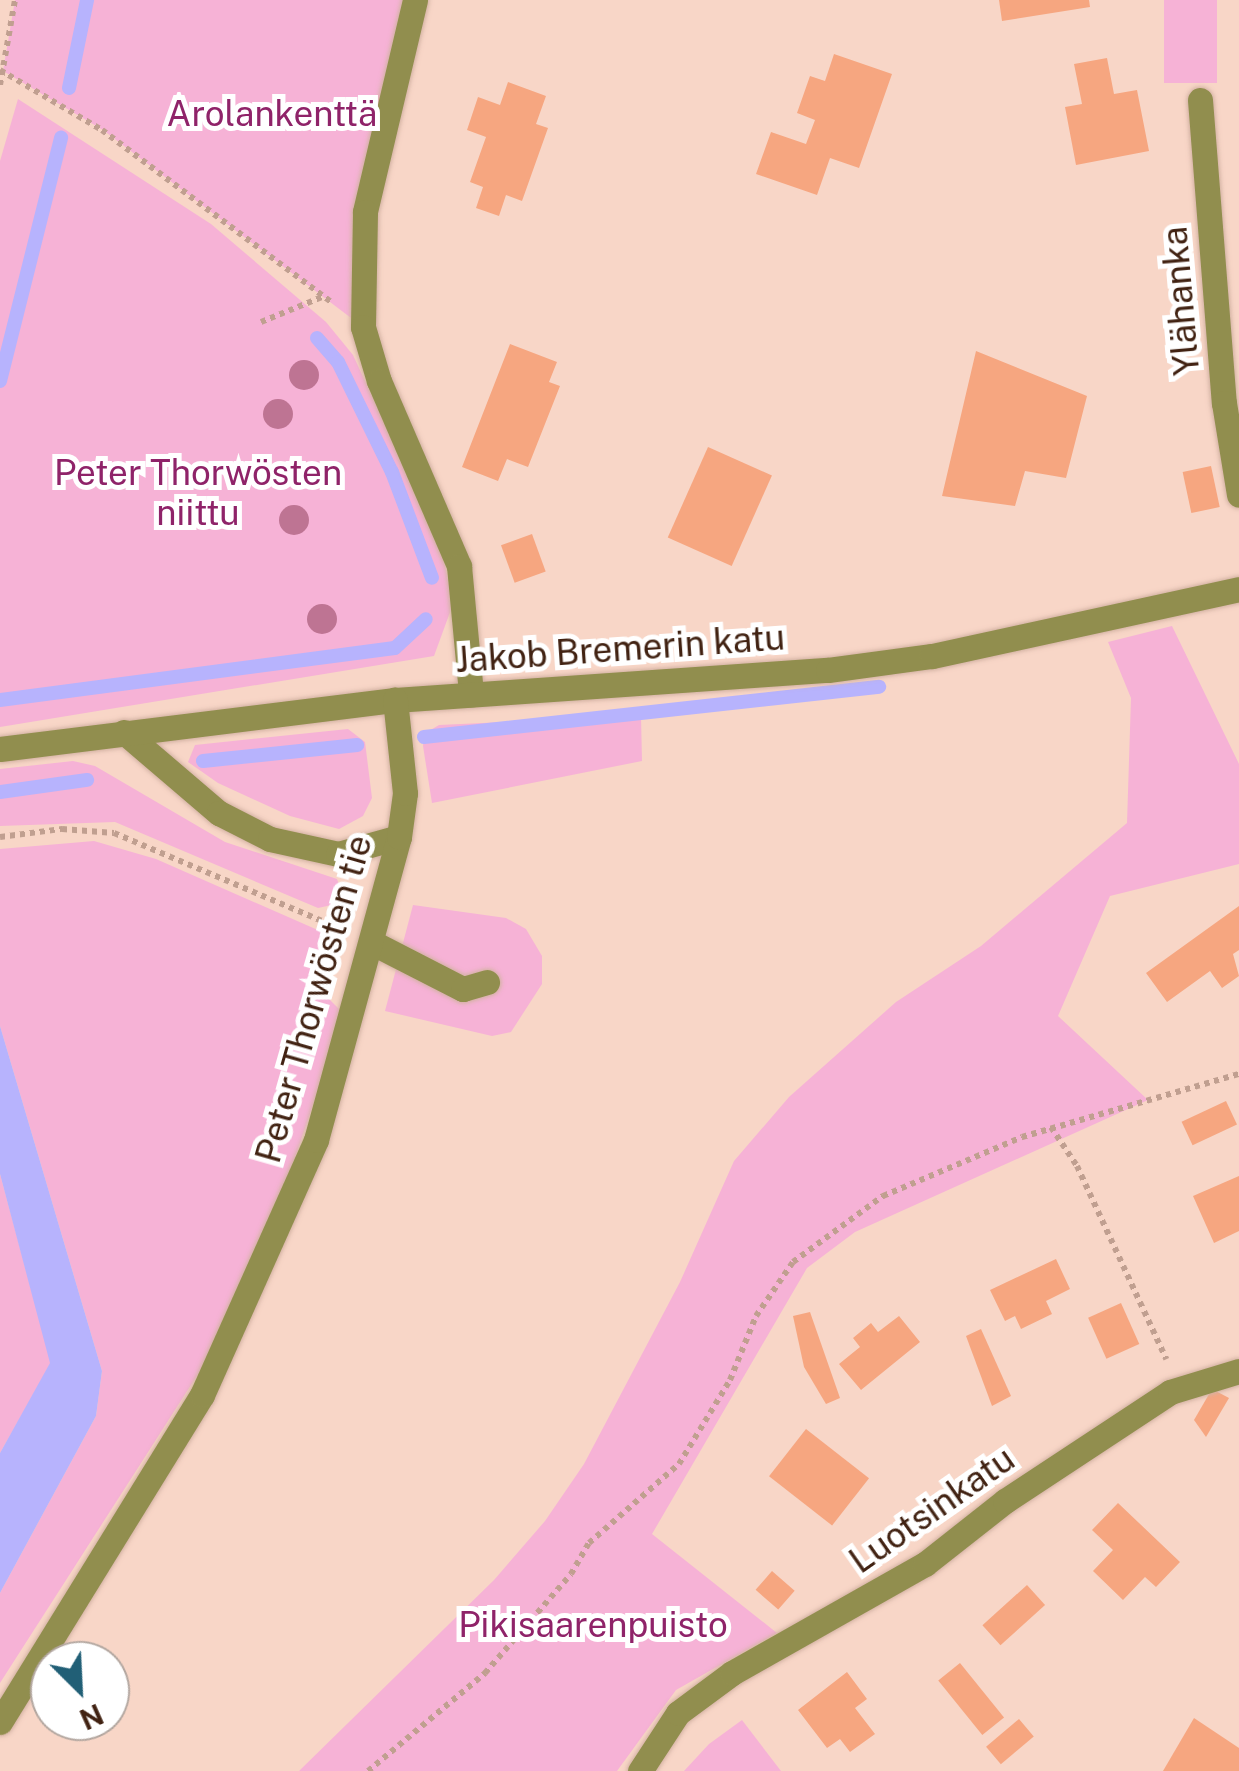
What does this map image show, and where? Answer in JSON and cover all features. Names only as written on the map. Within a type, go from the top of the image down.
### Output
[{"type":"street","points":[[415,0],[365,212],[363,328],[379,381],[459,566],[471,694]]},
{"type":"street","name":"Ylähanka","points":[[1200,100],[1224,403],[1239,495]]},
{"type":"street","name":"Jakob Bremerin katu","points":[[0,749],[395,700],[730,679],[932,656],[1239,588]]},
{"type":"street","name":"Peter Thorwösten tie","points":[[0,1722],[202,1395],[269,1256],[316,1140],[399,837],[405,793],[395,700]]},
{"type":"street","points":[[124,732],[219,813],[270,839],[338,854],[399,837]]},
{"type":"street","points":[[373,943],[463,989],[486,982]]},
{"type":"street","name":"Luotsinkatu","points":[[640,1771],[678,1713],[718,1682],[925,1564],[1005,1501],[1181,1386],[1239,1371]]},
{"type":"path","points":[[0,85],[15,0]]},
{"type":"path","points":[[1,70],[102,130],[363,328]]},
{"type":"path","points":[[261,322],[324,297]]},
{"type":"path","points":[[0,837],[62,830],[114,833],[373,943]]},
{"type":"path","points":[[368,1771],[485,1673],[559,1590],[588,1543],[679,1464],[730,1380],[756,1316],[793,1262],[884,1196],[1051,1127],[1239,1074]]},
{"type":"path","points":[[1051,1127],[1077,1166],[1181,1386]]},
{"type":"green space","name":"Arolankenttä","points":[[15,0],[415,0],[365,212],[363,327],[103,130],[3,71]]},
{"type":"green space","points":[[1164,0],[1217,0],[1217,83],[1164,83]]},
{"type":"green space","name":"Peter Thorwösten niittu","points":[[18,99],[211,224],[326,322],[353,355],[440,543],[453,604],[434,656],[0,727],[0,161]]},
{"type":"green space","name":"Pikisaarenpuisto","points":[[1172,626],[1239,764],[1239,864],[1110,896],[1058,1016],[1148,1100],[855,1232],[807,1268],[652,1534],[777,1633],[676,1690],[617,1771],[299,1771],[494,1580],[545,1521],[584,1464],[680,1282],[734,1161],[789,1097],[896,1002],[981,946],[1127,823],[1131,698],[1108,642]]},
{"type":"green space","points":[[641,716],[642,761],[432,803],[424,734],[439,725]]},
{"type":"green space","points":[[348,729],[365,742],[372,798],[363,816],[339,829],[290,816],[218,783],[188,762],[195,745]]},
{"type":"green space","points":[[73,761],[95,766],[225,842],[337,879],[345,902],[318,908],[115,822],[0,826],[0,769]]},
{"type":"green space","points":[[94,841],[156,859],[336,938],[328,998],[344,1014],[289,1175],[202,1368],[0,1683],[0,1593],[96,1416],[102,1371],[0,1026],[0,849]]},
{"type":"green space","points":[[413,905],[506,918],[526,929],[542,956],[542,984],[511,1032],[492,1036],[385,1011]]},
{"type":"green space","points":[[0,1174],[51,1363],[0,1453]]},
{"type":"green space","name":"Pikisaarenpuisto","points":[[742,1720],[781,1771],[684,1771],[709,1744]]},
{"type":"shaded area","points":[[0,1026],[102,1371],[96,1416],[0,1593],[0,1453],[50,1363],[0,1174]]},
{"type":"building","points":[[999,0],[1089,0],[1090,7],[1002,21]]},
{"type":"building","points":[[834,54],[892,74],[859,168],[830,158],[817,195],[756,174],[771,132],[806,144],[815,120],[797,113],[810,76],[825,81]]},
{"type":"building","points":[[1107,58],[1114,94],[1137,90],[1149,151],[1076,165],[1065,107],[1082,104],[1074,64]]},
{"type":"building","points":[[508,82],[546,96],[536,124],[548,128],[522,201],[506,195],[499,216],[476,208],[483,187],[470,182],[486,137],[467,130],[478,97],[500,105]]},
{"type":"building","points":[[510,344],[557,362],[549,382],[560,386],[528,467],[507,459],[498,481],[462,467]]},
{"type":"building","points":[[976,351],[1087,396],[1066,478],[1025,471],[1015,506],[942,496]]},
{"type":"building","points":[[708,447],[772,475],[732,566],[668,537]]},
{"type":"building","points":[[1211,466],[1220,507],[1191,513],[1183,472]]},
{"type":"building","points":[[532,534],[546,572],[515,583],[501,545]]},
{"type":"building","points":[[1239,906],[1239,950],[1233,954],[1239,976],[1222,988],[1210,971],[1167,1002],[1146,973]]},
{"type":"building","points":[[1226,1101],[1237,1125],[1193,1145],[1182,1122]]},
{"type":"building","points":[[1239,1176],[1239,1231],[1214,1243],[1193,1196]]},
{"type":"building","points":[[1056,1259],[1070,1289],[1046,1301],[1052,1314],[1021,1329],[1015,1316],[1005,1321],[990,1290]]},
{"type":"building","points":[[1121,1303],[1139,1344],[1106,1359],[1088,1318]]},
{"type":"building","points":[[810,1312],[840,1398],[826,1404],[804,1367],[793,1316]]},
{"type":"building","points":[[899,1316],[920,1342],[861,1390],[839,1364],[860,1347],[853,1338],[871,1323],[878,1332]]},
{"type":"building","points":[[981,1329],[1011,1396],[992,1406],[966,1336]]},
{"type":"building","points":[[1212,1389],[1229,1398],[1206,1437],[1194,1420]]},
{"type":"building","points":[[806,1429],[869,1478],[832,1526],[769,1476]]},
{"type":"building","points":[[1118,1503],[1180,1562],[1156,1587],[1145,1577],[1123,1600],[1093,1571],[1113,1550],[1092,1530]]},
{"type":"building","points":[[772,1571],[795,1591],[778,1610],[756,1590]]},
{"type":"building","points":[[1027,1585],[1045,1605],[1000,1645],[982,1625]]},
{"type":"building","points":[[960,1663],[1004,1717],[982,1735],[938,1681]]},
{"type":"building","points":[[847,1672],[867,1699],[855,1708],[875,1734],[850,1752],[840,1739],[827,1748],[798,1710]]},
{"type":"building","points":[[1194,1718],[1239,1748],[1239,1771],[1163,1771]]},
{"type":"building","points":[[1019,1719],[1034,1737],[1001,1764],[986,1747]]},
{"type":"waterway","points":[[69,88],[87,0]]},
{"type":"waterway","points":[[0,381],[61,138]]},
{"type":"waterway","points":[[317,338],[338,362],[392,472],[432,578]]},
{"type":"waterway","points":[[0,700],[395,648],[426,619]]},
{"type":"waterway","points":[[424,737],[879,687]]},
{"type":"waterway","points":[[203,761],[357,745]]},
{"type":"waterway","points":[[0,792],[87,780]]}]
